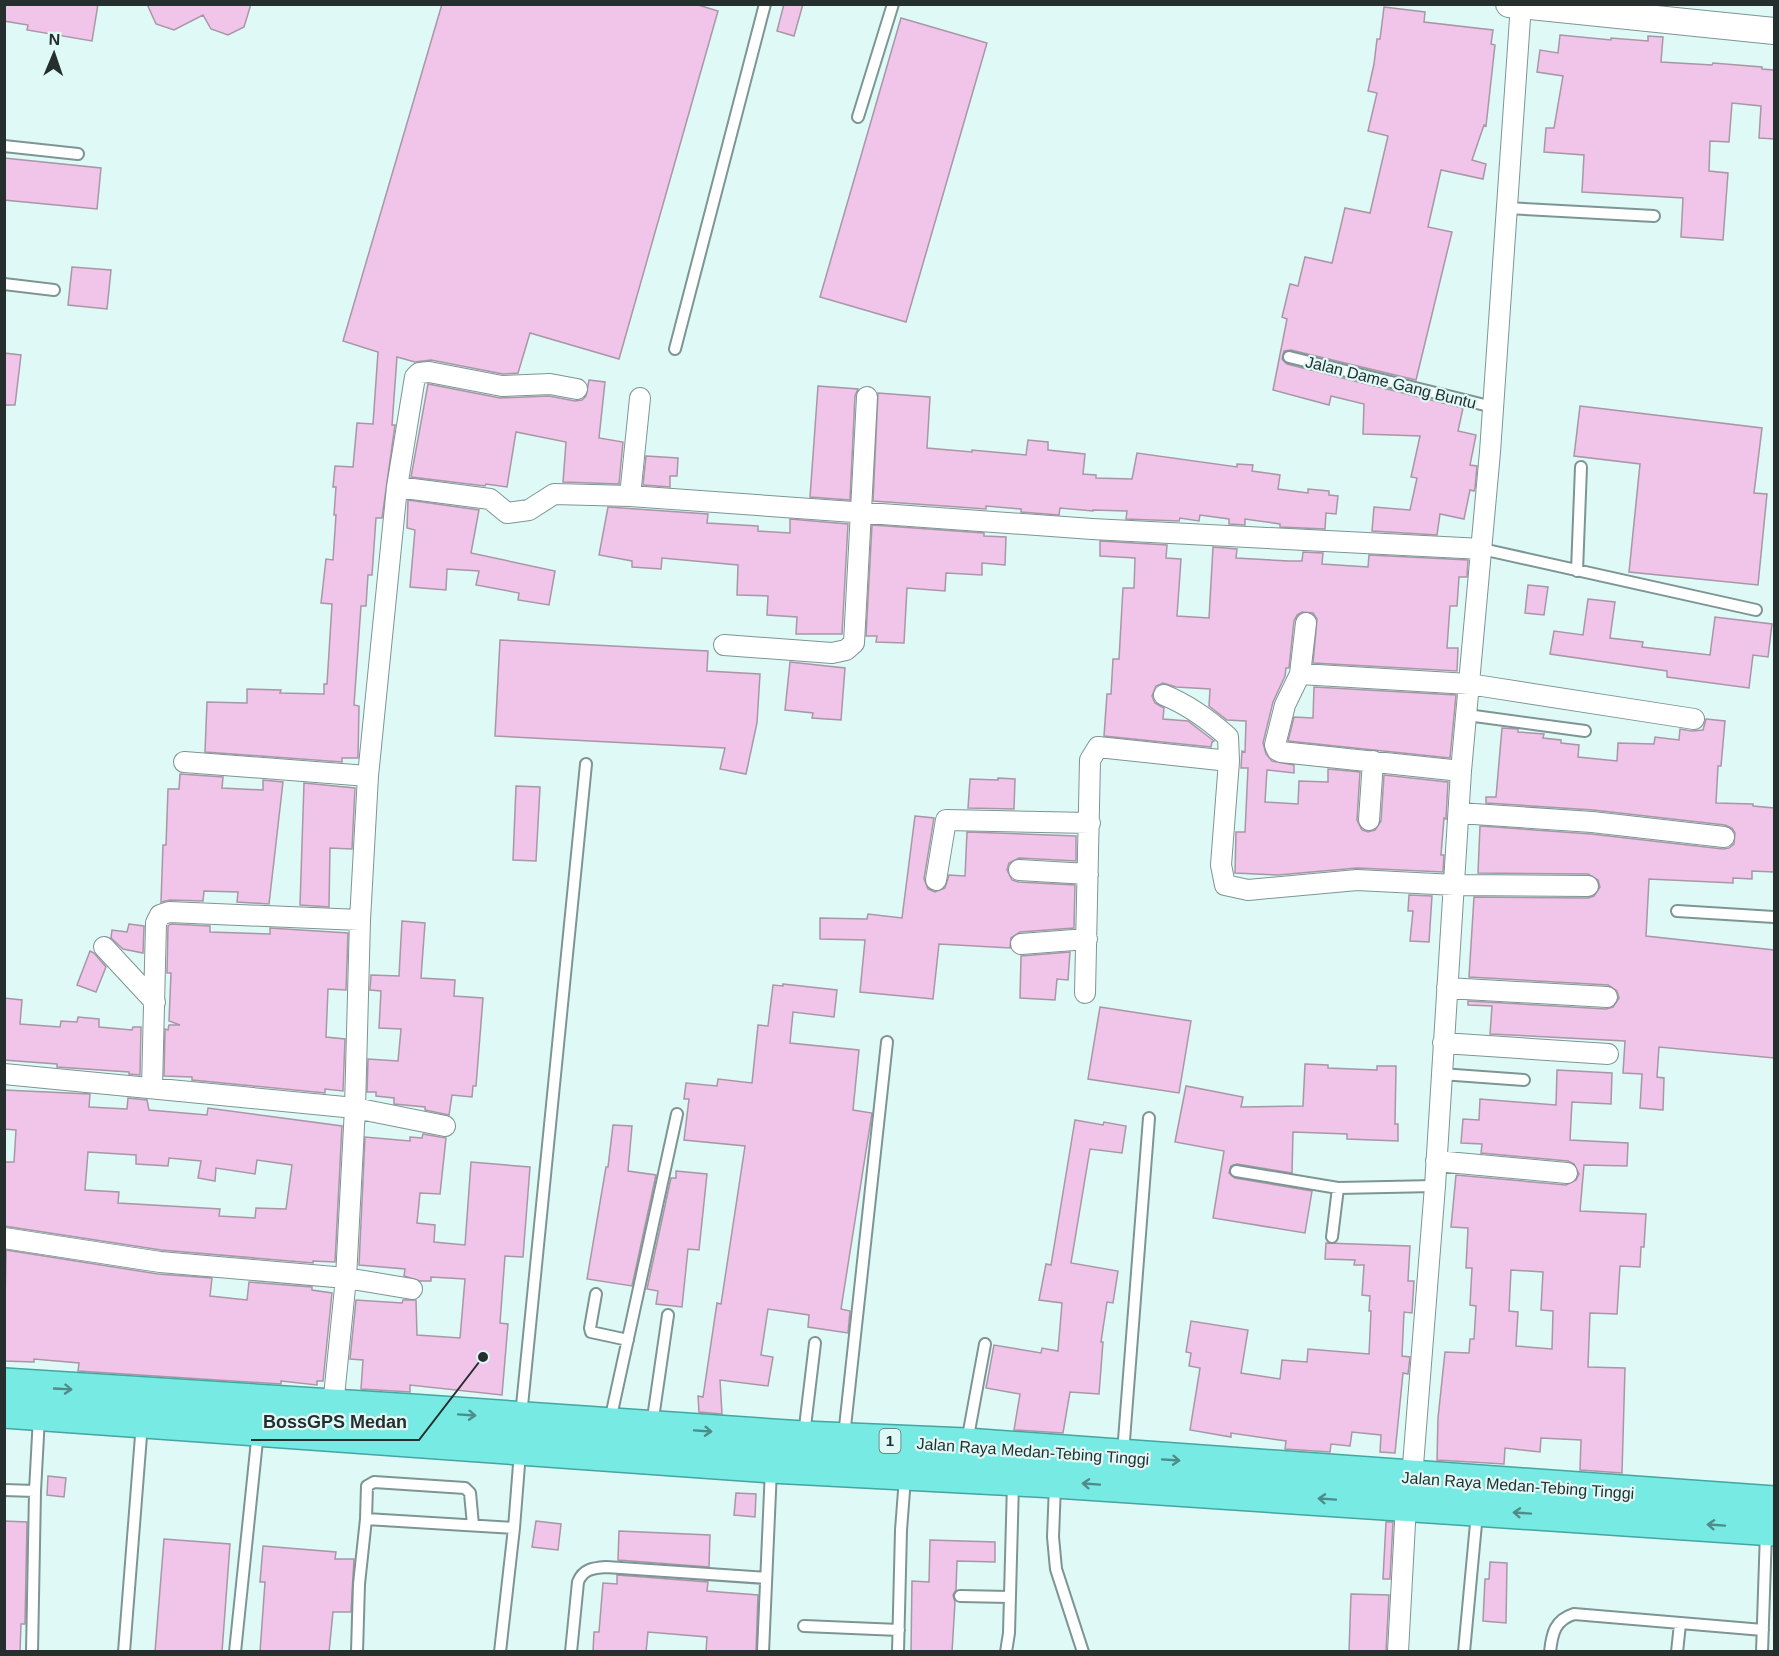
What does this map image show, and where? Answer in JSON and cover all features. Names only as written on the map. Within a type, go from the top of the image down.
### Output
[{"type":"highway","name":"Jalan Raya Medan-Tebing Tinggi","points":[[4,1385],[333,1406],[771,1466],[1055,1481],[1409,1491],[1633,1492],[1772,1520]]},
{"type":"highway","name":"Jalan Raya Medan-Tebing Tinggi","points":[[4,1411],[258,1428],[521,1433],[609,1425],[803,1438],[966,1445],[1123,1456],[1409,1491],[1477,1510],[1772,1520]]},
{"type":"street","points":[[1398,1652],[1435,1186],[1461,771],[1493,407],[1507,208],[1517,5],[1774,31]]},
{"type":"street","points":[[333,1406],[346,1278],[368,776],[397,487],[416,374],[429,372],[502,386],[549,384],[577,389]]},
{"type":"street","points":[[724,645],[832,653],[851,648],[855,637],[867,397]]},
{"type":"street","points":[[630,496],[640,398]]},
{"type":"street","points":[[397,487],[490,500],[507,513],[529,510],[554,494],[630,496],[1104,529],[1482,549]]},
{"type":"street","points":[[1306,623],[1300,674],[1285,705],[1275,745],[1277,750],[1461,771]]},
{"type":"street","points":[[1300,674],[1469,684],[1694,719]]},
{"type":"street","points":[[1164,695],[1207,717],[1228,737],[1229,761],[1221,865],[1225,885],[1248,890],[1357,880],[1455,885],[1588,886]]},
{"type":"street","points":[[1085,993],[1090,760],[1098,747],[1229,761]]},
{"type":"street","points":[[1369,820],[1373,760]]},
{"type":"street","points":[[184,762],[368,776]]},
{"type":"street","points":[[1459,813],[1592,822],[1724,837]]},
{"type":"street","points":[[936,880],[946,820],[1090,823]]},
{"type":"street","points":[[1019,870],[1088,874]]},
{"type":"street","points":[[152,1088],[156,923],[160,915],[164,913],[360,920]]},
{"type":"street","points":[[1021,944],[1086,939]]},
{"type":"street","points":[[104,947],[155,1002]]},
{"type":"street","points":[[1447,988],[1607,997]]},
{"type":"street","points":[[1443,1042],[1608,1054]]},
{"type":"street","points":[[4,1074],[355,1108],[445,1126]]},
{"type":"street","points":[[1436,1161],[1567,1173]]},
{"type":"street","points":[[4,1238],[160,1262],[346,1278],[412,1289]]},
{"type":"lane","points":[[675,349],[765,4]]},
{"type":"lane","points":[[858,117],[893,4]]},
{"type":"lane","points":[[4,146],[78,154]]},
{"type":"lane","points":[[1507,208],[1654,216]]},
{"type":"lane","points":[[4,284],[54,290]]},
{"type":"lane","name":"Jalan Dame Gang Buntu","points":[[1289,357],[1493,407]]},
{"type":"lane","points":[[1576,571],[1581,467]]},
{"type":"lane","points":[[1482,549],[1756,610]]},
{"type":"lane","points":[[1467,715],[1585,731]]},
{"type":"lane","points":[[500,1652],[514,1528],[521,1433],[586,764]]},
{"type":"lane","points":[[1677,911],[1774,917]]},
{"type":"lane","points":[[844,1439],[887,1042]]},
{"type":"lane","points":[[1441,1074],[1524,1080]]},
{"type":"lane","points":[[609,1425],[677,1114]]},
{"type":"lane","points":[[1123,1456],[1149,1118]]},
{"type":"lane","points":[[1236,1171],[1338,1188],[1435,1186]]},
{"type":"lane","points":[[1332,1237],[1338,1188]]},
{"type":"lane","points":[[596,1294],[591,1332],[628,1340]]},
{"type":"lane","points":[[652,1428],[668,1315]]},
{"type":"lane","points":[[803,1438],[815,1343]]},
{"type":"lane","points":[[966,1445],[985,1344]]},
{"type":"lane","points":[[32,1652],[39,1413]]},
{"type":"lane","points":[[124,1652],[142,1420]]},
{"type":"lane","points":[[235,1652],[258,1428]]},
{"type":"lane","points":[[763,1652],[771,1466]]},
{"type":"lane","points":[[898,1652],[905,1474]]},
{"type":"lane","points":[[1006,1652],[1009,1633],[1013,1479]]},
{"type":"lane","points":[[1055,1481],[1053,1537],[1056,1569],[1083,1652]]},
{"type":"lane","points":[[357,1652],[359,1584],[367,1486],[374,1482],[465,1488],[470,1493],[473,1525]]},
{"type":"lane","points":[[4,1490],[35,1491]]},
{"type":"lane","points":[[1464,1652],[1477,1510]]},
{"type":"lane","points":[[366,1519],[514,1528]]},
{"type":"lane","points":[[1761,1652],[1772,1520]]},
{"type":"lane","points":[[571,1652],[578,1582],[581,1575],[588,1570],[606,1567],[766,1578]]},
{"type":"lane","points":[[960,1596],[1009,1597]]},
{"type":"lane","points":[[1550,1652],[1555,1627],[1560,1621],[1574,1614],[1763,1630]]},
{"type":"lane","points":[[1677,1652],[1680,1623]]},
{"type":"lane","points":[[804,1626],[899,1630]]},
{"type":"building","points":[[4,4],[98,4],[92,41],[27,30],[28,25],[4,21]]},
{"type":"building","points":[[147,4],[251,4],[244,27],[228,35],[211,29],[203,15],[174,30],[156,24]]},
{"type":"building","points":[[442,4],[695,4],[718,11],[619,359],[530,333],[518,373],[503,374],[431,360],[415,362],[397,357],[392,425],[395,425],[382,518],[376,518],[372,575],[368,575],[366,606],[361,606],[354,705],[359,706],[358,758],[342,758],[342,762],[205,752],[207,702],[247,703],[247,689],[281,690],[280,693],[324,694],[324,684],[327,684],[332,604],[321,603],[326,559],[333,560],[336,515],[334,515],[336,487],[333,487],[335,466],[353,467],[357,423],[373,424],[378,352],[343,341]]},
{"type":"building","points":[[784,4],[803,4],[794,36],[777,31]]},
{"type":"building","points":[[1384,7],[1425,12],[1424,22],[1493,30],[1491,44],[1495,45],[1486,126],[1484,125],[1472,160],[1486,164],[1483,179],[1441,170],[1428,227],[1452,232],[1416,380],[1291,350],[1284,351],[1282,359],[1287,364],[1463,408],[1458,431],[1476,435],[1470,465],[1477,466],[1475,488],[1474,491],[1470,490],[1464,519],[1440,514],[1437,535],[1372,531],[1374,507],[1410,510],[1417,478],[1411,477],[1420,436],[1363,434],[1364,404],[1331,396],[1329,405],[1273,390],[1287,319],[1282,317],[1290,284],[1298,286],[1305,257],[1332,263],[1345,208],[1370,213],[1388,136],[1368,131],[1377,93],[1368,91],[1377,39],[1380,39]]},
{"type":"building","points":[[901,18],[987,43],[906,322],[820,297]]},
{"type":"building","points":[[1560,35],[1648,41],[1648,36],[1663,37],[1661,62],[1712,65],[1713,63],[1774,70],[1774,139],[1759,138],[1761,106],[1732,103],[1729,142],[1710,141],[1709,171],[1728,173],[1723,240],[1681,237],[1683,198],[1582,192],[1584,155],[1544,152],[1546,128],[1554,128],[1563,76],[1537,72],[1540,50],[1558,53]]},
{"type":"building","points":[[4,158],[101,168],[97,209],[4,200]]},
{"type":"building","points":[[72,267],[111,270],[107,309],[68,305]]},
{"type":"building","points":[[4,353],[21,355],[15,405],[4,405]]},
{"type":"building","points":[[589,380],[605,382],[599,438],[623,442],[619,484],[563,482],[566,442],[516,432],[507,487],[411,477],[428,384],[500,398],[549,396],[575,401],[582,400],[586,396]]},
{"type":"building","points":[[818,386],[858,389],[855,396],[850,500],[810,497]]},
{"type":"building","points":[[878,393],[930,397],[927,448],[1026,455],[1028,440],[1048,442],[1048,450],[1085,454],[1083,474],[1096,475],[1096,478],[1132,479],[1137,453],[1237,467],[1237,464],[1253,465],[1252,471],[1280,475],[1278,489],[1308,493],[1308,489],[1329,491],[1329,495],[1338,496],[1336,514],[1326,513],[1325,529],[1280,527],[1280,524],[1245,519],[1245,525],[1229,524],[1229,519],[1200,515],[1199,521],[1180,518],[1179,521],[1126,519],[1127,511],[1060,508],[1059,515],[986,506],[986,509],[873,501]]},
{"type":"building","points":[[1580,406],[1762,428],[1754,493],[1767,494],[1758,585],[1629,572],[1640,464],[1574,456]]},
{"type":"building","points":[[646,456],[678,458],[677,476],[670,476],[670,487],[643,485]]},
{"type":"building","points":[[408,500],[479,510],[471,553],[555,571],[549,605],[518,600],[519,593],[476,585],[479,571],[447,569],[446,590],[410,587],[415,530],[407,528]]},
{"type":"building","points":[[608,507],[708,514],[707,523],[758,526],[758,531],[790,533],[790,519],[848,524],[842,634],[796,634],[797,617],[767,615],[768,596],[737,595],[738,565],[662,558],[661,569],[632,567],[632,561],[599,555]]},
{"type":"building","points":[[872,525],[984,533],[984,536],[1006,537],[1005,565],[982,563],[982,575],[946,573],[945,591],[907,588],[904,643],[876,642],[877,636],[866,636]]},
{"type":"building","points":[[1100,541],[1167,545],[1166,558],[1181,559],[1177,616],[1209,618],[1213,547],[1237,549],[1236,558],[1289,561],[1302,561],[1303,552],[1323,553],[1322,564],[1368,567],[1369,555],[1468,560],[1467,577],[1459,577],[1457,606],[1450,606],[1447,648],[1458,648],[1457,671],[1313,663],[1317,619],[1313,613],[1302,612],[1294,621],[1289,668],[1286,668],[1285,676],[1273,702],[1263,743],[1266,754],[1272,761],[1294,765],[1294,773],[1267,770],[1265,802],[1298,804],[1299,781],[1328,782],[1328,769],[1360,772],[1357,820],[1362,830],[1368,832],[1375,830],[1381,821],[1384,775],[1448,782],[1441,855],[1444,855],[1443,872],[1357,868],[1278,875],[1235,873],[1236,832],[1245,832],[1248,768],[1241,768],[1242,751],[1245,752],[1246,721],[1227,720],[1209,706],[1210,689],[1176,687],[1163,683],[1156,686],[1152,696],[1155,703],[1164,708],[1163,719],[1188,721],[1214,741],[1211,747],[1104,736],[1107,694],[1111,694],[1113,659],[1119,659],[1123,588],[1134,588],[1135,558],[1100,556]]},
{"type":"building","points":[[1528,585],[1548,587],[1544,615],[1525,613]]},
{"type":"building","points":[[1588,599],[1615,602],[1610,638],[1643,642],[1642,647],[1710,655],[1715,617],[1772,624],[1768,657],[1753,655],[1749,688],[1667,677],[1667,671],[1550,654],[1554,631],[1583,635]]},
{"type":"building","points":[[500,640],[708,651],[707,671],[760,674],[757,723],[746,774],[720,769],[725,748],[495,736]]},
{"type":"building","points":[[790,662],[845,668],[841,720],[812,718],[813,713],[785,710]]},
{"type":"building","points":[[1314,687],[1456,695],[1450,758],[1288,741],[1294,717],[1313,718]]},
{"type":"building","points":[[1706,719],[1725,721],[1721,766],[1718,766],[1716,803],[1753,804],[1753,806],[1774,808],[1774,872],[1752,871],[1752,879],[1733,878],[1733,883],[1649,879],[1646,936],[1774,950],[1774,1058],[1659,1047],[1657,1077],[1664,1078],[1663,1110],[1640,1108],[1642,1074],[1623,1073],[1625,1041],[1490,1034],[1492,1006],[1468,1005],[1468,1001],[1606,1009],[1613,1007],[1619,998],[1617,991],[1608,985],[1469,977],[1474,897],[1588,898],[1594,896],[1600,887],[1598,880],[1588,874],[1478,873],[1480,826],[1591,834],[1729,848],[1734,844],[1735,833],[1732,828],[1725,825],[1593,810],[1486,803],[1486,797],[1496,797],[1502,728],[1544,734],[1543,738],[1579,745],[1578,757],[1617,761],[1618,743],[1654,744],[1655,737],[1679,740],[1680,729],[1703,730]]},
{"type":"building","points":[[180,774],[223,777],[222,788],[263,790],[263,780],[283,782],[269,904],[237,902],[238,892],[204,891],[203,901],[161,902],[168,789],[179,789]]},
{"type":"building","points":[[998,778],[1015,779],[1014,809],[968,808],[970,779],[998,780]]},
{"type":"building","points":[[304,783],[355,788],[352,849],[330,848],[329,907],[300,905]]},
{"type":"building","points":[[516,786],[540,787],[536,861],[513,860]]},
{"type":"building","points":[[915,816],[934,818],[924,879],[928,889],[935,892],[945,888],[949,875],[965,876],[967,832],[1076,836],[1076,861],[1019,858],[1009,863],[1007,870],[1012,880],[1018,882],[1075,885],[1074,928],[1020,932],[1011,938],[1010,948],[939,944],[933,999],[860,992],[865,940],[820,939],[820,918],[867,919],[868,914],[902,918]]},
{"type":"building","points":[[1409,895],[1432,896],[1429,942],[1410,941],[1413,911],[1408,911]]},
{"type":"building","points":[[402,921],[425,923],[421,978],[455,980],[454,996],[483,998],[476,1086],[473,1086],[472,1097],[452,1095],[449,1115],[425,1110],[425,1107],[394,1104],[394,1098],[376,1096],[376,1092],[367,1092],[368,1059],[398,1061],[401,1029],[379,1028],[381,991],[370,990],[371,975],[399,976]]},
{"type":"building","points":[[129,924],[144,926],[143,953],[123,949],[111,938],[112,930],[127,932]]},
{"type":"building","points":[[171,924],[210,926],[210,932],[270,934],[270,928],[348,933],[346,990],[328,989],[326,1037],[345,1039],[343,1091],[325,1089],[325,1093],[192,1080],[192,1077],[164,1076],[165,1029],[168,1030],[169,1025],[180,1025],[169,1021],[171,973],[167,973],[168,926]]},
{"type":"building","points":[[90,951],[106,967],[96,992],[77,985]]},
{"type":"building","points":[[1070,952],[1068,980],[1057,979],[1055,1000],[1020,998],[1021,956]]},
{"type":"building","points":[[783,984],[837,990],[834,1017],[793,1012],[790,1043],[859,1050],[853,1110],[872,1113],[841,1309],[850,1311],[848,1333],[808,1327],[809,1315],[768,1309],[761,1355],[773,1357],[768,1386],[720,1380],[722,1414],[699,1412],[698,1396],[703,1397],[717,1303],[721,1304],[745,1146],[684,1140],[689,1099],[684,1099],[686,1083],[717,1086],[718,1079],[752,1083],[758,1025],[768,1026],[773,985],[783,986]]},
{"type":"building","points":[[4,998],[22,1000],[20,1024],[60,1027],[61,1021],[77,1022],[78,1017],[99,1019],[99,1027],[132,1030],[133,1027],[141,1027],[140,1075],[129,1074],[129,1072],[57,1067],[57,1064],[4,1060]]},
{"type":"building","points":[[1100,1007],[1191,1021],[1179,1093],[1088,1079]]},
{"type":"building","points":[[1305,1064],[1328,1065],[1328,1068],[1377,1070],[1377,1066],[1396,1066],[1395,1124],[1398,1124],[1398,1141],[1347,1139],[1347,1134],[1293,1132],[1292,1173],[1237,1164],[1231,1166],[1229,1173],[1235,1178],[1312,1191],[1305,1233],[1213,1218],[1224,1151],[1175,1142],[1186,1086],[1243,1097],[1241,1107],[1303,1106]]},
{"type":"building","points":[[1557,1070],[1612,1073],[1611,1104],[1572,1102],[1570,1140],[1628,1143],[1627,1166],[1584,1165],[1580,1211],[1646,1214],[1640,1267],[1620,1266],[1617,1314],[1590,1313],[1588,1367],[1625,1368],[1622,1473],[1580,1470],[1581,1440],[1541,1438],[1540,1452],[1505,1448],[1504,1464],[1437,1460],[1438,1418],[1445,1352],[1469,1353],[1470,1339],[1474,1339],[1476,1306],[1470,1305],[1472,1268],[1466,1268],[1468,1228],[1451,1227],[1456,1175],[1566,1185],[1576,1180],[1579,1174],[1574,1164],[1568,1161],[1481,1153],[1482,1144],[1461,1143],[1463,1119],[1479,1120],[1480,1099],[1556,1105]],"holes":[[[1511,1270],[1543,1272],[1541,1310],[1553,1311],[1552,1349],[1516,1346],[1518,1312],[1509,1311]]]},
{"type":"building","points":[[4,1090],[90,1094],[89,1107],[127,1109],[128,1098],[147,1100],[149,1110],[207,1115],[208,1108],[342,1126],[335,1262],[313,1261],[313,1263],[161,1250],[4,1226],[4,1162],[14,1162],[16,1130],[4,1129]],"holes":[[[88,1152],[136,1155],[136,1164],[168,1166],[169,1158],[201,1161],[198,1178],[215,1181],[216,1168],[255,1174],[257,1160],[292,1165],[286,1209],[256,1208],[255,1218],[219,1216],[220,1209],[118,1203],[119,1192],[85,1190]]]},
{"type":"building","points":[[1075,1120],[1126,1126],[1122,1153],[1090,1149],[1071,1263],[1118,1271],[1113,1303],[1107,1302],[1101,1342],[1103,1342],[1099,1394],[1070,1392],[1063,1433],[1014,1430],[1020,1394],[986,1388],[994,1345],[1041,1353],[1042,1348],[1058,1351],[1062,1303],[1039,1300],[1046,1264],[1051,1265]]},
{"type":"building","points":[[613,1125],[632,1126],[628,1171],[656,1175],[632,1286],[587,1279],[606,1167],[608,1167]]},
{"type":"building","points":[[423,1134],[446,1138],[440,1194],[420,1193],[417,1223],[435,1225],[434,1242],[465,1245],[471,1162],[530,1167],[523,1257],[505,1256],[500,1323],[508,1324],[502,1395],[410,1385],[410,1392],[361,1389],[363,1360],[350,1359],[356,1300],[402,1303],[403,1300],[416,1300],[417,1335],[460,1338],[465,1279],[431,1277],[431,1281],[420,1281],[404,1276],[405,1269],[359,1265],[365,1137],[410,1141],[410,1137],[422,1138]]},
{"type":"building","points":[[676,1171],[707,1174],[699,1250],[688,1249],[682,1307],[656,1304],[658,1291],[647,1289],[671,1178],[676,1178]]},
{"type":"building","points":[[1326,1243],[1410,1246],[1408,1281],[1414,1281],[1412,1313],[1404,1312],[1402,1356],[1410,1357],[1408,1374],[1403,1373],[1395,1453],[1380,1452],[1381,1435],[1352,1432],[1350,1446],[1331,1444],[1330,1452],[1285,1449],[1286,1441],[1231,1433],[1231,1437],[1190,1430],[1200,1368],[1189,1366],[1191,1353],[1186,1352],[1191,1321],[1248,1330],[1241,1373],[1280,1379],[1282,1360],[1307,1362],[1308,1349],[1369,1354],[1371,1311],[1369,1311],[1370,1296],[1362,1295],[1364,1265],[1354,1265],[1355,1260],[1325,1259]]},
{"type":"building","points":[[6,1250],[158,1274],[212,1278],[210,1296],[247,1300],[249,1282],[312,1287],[312,1290],[332,1293],[323,1381],[317,1381],[317,1385],[281,1381],[281,1384],[78,1371],[79,1363],[34,1359],[34,1362],[4,1361]]},
{"type":"building","points":[[48,1476],[66,1478],[64,1497],[47,1495]]},
{"type":"building","points":[[736,1493],[756,1494],[755,1517],[734,1515]]},
{"type":"building","points":[[4,1521],[27,1522],[25,1624],[21,1624],[20,1652],[4,1652]]},
{"type":"building","points":[[536,1521],[561,1524],[558,1550],[532,1547]]},
{"type":"building","points":[[1386,1522],[1393,1522],[1390,1579],[1383,1579]]},
{"type":"building","points":[[619,1531],[710,1535],[709,1567],[618,1560]]},
{"type":"building","points":[[164,1539],[230,1544],[222,1652],[155,1652]]},
{"type":"building","points":[[930,1540],[995,1542],[995,1562],[957,1561],[956,1590],[953,1595],[955,1602],[952,1652],[911,1652],[912,1581],[929,1582]]},
{"type":"building","points":[[263,1546],[336,1552],[335,1559],[354,1559],[351,1612],[333,1612],[329,1652],[260,1652],[265,1582],[260,1582]]},
{"type":"building","points":[[1490,1562],[1507,1563],[1506,1623],[1483,1621],[1485,1579],[1489,1579]]},
{"type":"building","points":[[617,1575],[708,1582],[707,1591],[758,1595],[756,1652],[706,1652],[707,1637],[648,1632],[646,1652],[593,1652],[594,1632],[599,1632],[603,1583],[617,1584]]},
{"type":"building","points":[[1351,1594],[1389,1595],[1386,1652],[1349,1652]]},
{"type":"place","name":"BossGPS Medan","points":[[483,1357]]}]
